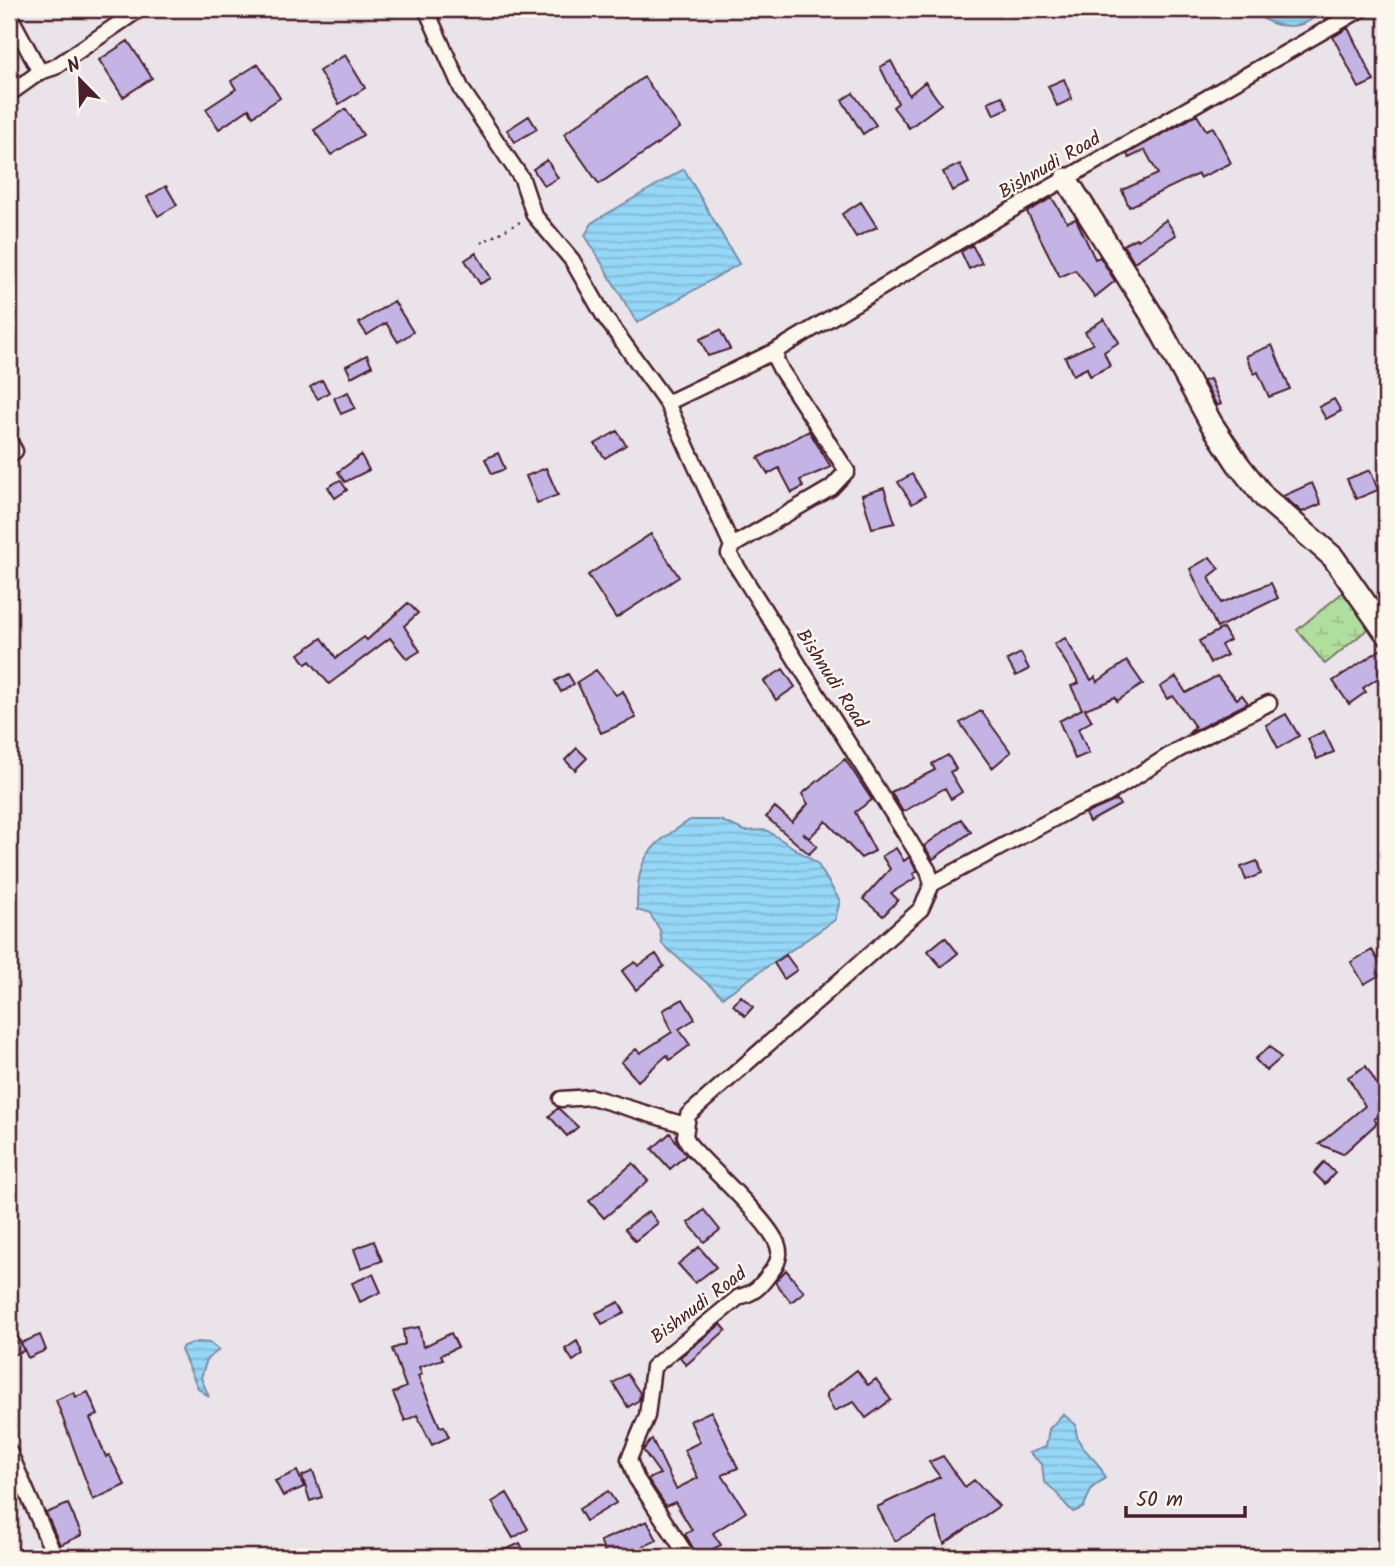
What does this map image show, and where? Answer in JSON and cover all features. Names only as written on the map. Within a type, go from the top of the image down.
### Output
[{"type":"street","points":[[9,94],[40,72],[55,67],[140,9]]},
{"type":"street","points":[[426,9],[461,90],[522,179],[534,215]]},
{"type":"street","name":"Bishnudi Road","points":[[667,403],[777,350],[1066,179],[1362,9]]},
{"type":"street","points":[[9,14],[40,72]]},
{"type":"street","points":[[1066,179],[1154,320],[1211,422],[1238,464],[1265,498],[1333,557],[1386,633]]},
{"type":"street","name":"Bishnudi Road","points":[[534,215],[572,260],[604,316],[667,403],[732,546],[729,554],[928,870],[932,884]]},
{"type":"street","points":[[732,546],[831,488],[847,471],[780,370],[777,350]]},
{"type":"street","points":[[9,440],[15,451],[9,455]]},
{"type":"street","points":[[561,1099],[592,1097],[685,1125],[688,1115],[920,909],[932,884],[1070,810],[1106,795],[1178,750],[1269,703]]},
{"type":"street","name":"Bishnudi Road","points":[[685,1125],[689,1144],[760,1221],[778,1244],[779,1254],[772,1271],[755,1292],[739,1297],[653,1367],[647,1416],[629,1459],[636,1478],[688,1557]]},
{"type":"street","points":[[9,1451],[55,1557]]},
{"type":"path","points":[[481,243],[534,215]]},
{"type":"green space","points":[[1347,589],[1375,623],[1325,664],[1297,630]]},
{"type":"water","points":[[1254,9],[1320,9],[1307,22],[1287,26],[1268,21]]},
{"type":"water","points":[[684,169],[739,264],[637,323],[585,235],[593,222]]},
{"type":"water","points":[[690,820],[720,820],[745,831],[766,830],[817,863],[840,901],[835,920],[723,997],[662,944],[660,930],[650,914],[637,910],[639,877],[647,855],[664,838]]},
{"type":"water","points":[[197,1342],[210,1343],[219,1350],[207,1359],[201,1378],[209,1397],[198,1388],[181,1350],[183,1346]]},
{"type":"water","points":[[1063,1414],[1076,1425],[1079,1441],[1098,1464],[1105,1478],[1092,1488],[1083,1508],[1073,1512],[1044,1482],[1042,1464],[1029,1453],[1046,1447],[1049,1429]]},
{"type":"building","points":[[1348,28],[1374,81],[1359,88],[1333,37]]},
{"type":"building","points":[[128,41],[152,78],[123,97],[99,60]]},
{"type":"building","points":[[345,55],[365,88],[339,104],[319,71]]},
{"type":"building","points":[[891,61],[909,95],[925,82],[941,104],[909,128],[893,107],[898,103],[880,67]]},
{"type":"building","points":[[258,64],[280,98],[253,116],[249,109],[219,129],[206,109],[236,89],[231,81]]},
{"type":"building","points":[[644,77],[680,128],[599,184],[564,134]]},
{"type":"building","points":[[1064,79],[1072,99],[1057,106],[1048,86]]},
{"type":"building","points":[[853,93],[876,125],[863,134],[842,100]]},
{"type":"building","points":[[1002,96],[1008,108],[994,115],[988,102]]},
{"type":"building","points":[[346,109],[363,135],[331,155],[314,130]]},
{"type":"building","points":[[1197,115],[1206,130],[1213,127],[1231,163],[1200,178],[1198,174],[1129,207],[1122,190],[1158,174],[1145,150],[1129,158],[1127,154]]},
{"type":"building","points":[[529,116],[537,129],[515,142],[507,130]]},
{"type":"building","points":[[547,160],[558,178],[544,186],[533,169]]},
{"type":"building","points":[[960,164],[969,183],[952,191],[943,172]]},
{"type":"building","points":[[166,186],[177,205],[158,216],[147,197]]},
{"type":"building","points":[[1052,198],[1067,222],[1076,219],[1095,259],[1100,257],[1115,281],[1095,297],[1075,270],[1060,277],[1027,212]]},
{"type":"building","points":[[861,202],[877,227],[856,237],[842,214]]},
{"type":"building","points":[[1166,220],[1176,235],[1134,262],[1123,245],[1136,238],[1138,240]]},
{"type":"building","points":[[972,245],[982,263],[969,269],[961,252]]},
{"type":"building","points":[[476,253],[491,278],[480,284],[465,260]]},
{"type":"building","points":[[394,301],[413,332],[398,342],[386,323],[367,335],[359,323]]},
{"type":"building","points":[[1104,319],[1119,342],[1104,352],[1110,366],[1090,376],[1087,368],[1073,375],[1065,357],[1093,344],[1085,332]]},
{"type":"building","points":[[720,330],[730,349],[708,356],[700,339]]},
{"type":"building","points":[[1272,345],[1290,389],[1269,397],[1258,372],[1254,374],[1246,356]]},
{"type":"building","points":[[367,355],[372,366],[351,377],[346,366]]},
{"type":"building","points":[[1210,379],[1221,404],[1217,406],[1203,381]]},
{"type":"building","points":[[322,380],[329,392],[318,399],[310,387]]},
{"type":"building","points":[[348,392],[355,408],[341,414],[334,398]]},
{"type":"building","points":[[1334,399],[1341,411],[1326,419],[1319,407]]},
{"type":"building","points":[[617,431],[626,445],[605,458],[595,444]]},
{"type":"building","points":[[809,431],[831,467],[800,480],[803,487],[792,493],[779,468],[768,474],[758,458]]},
{"type":"building","points":[[498,453],[505,469],[492,474],[485,459]]},
{"type":"building","points":[[361,455],[369,470],[345,482],[338,472]]},
{"type":"building","points":[[546,468],[558,495],[537,503],[526,476]]},
{"type":"building","points":[[1370,470],[1378,490],[1356,499],[1347,479]]},
{"type":"building","points":[[912,474],[925,496],[912,504],[898,482]]},
{"type":"building","points":[[340,480],[347,490],[335,498],[328,487]]},
{"type":"building","points":[[1312,483],[1321,504],[1302,512],[1283,496]]},
{"type":"building","points":[[884,488],[895,523],[872,528],[862,495]]},
{"type":"building","points":[[651,534],[679,577],[616,618],[588,575]]},
{"type":"building","points":[[1210,557],[1219,569],[1209,577],[1221,603],[1271,583],[1278,598],[1217,628],[1190,569]]},
{"type":"building","points":[[408,603],[418,613],[404,626],[420,651],[407,659],[390,638],[329,684],[310,661],[306,664],[299,654],[322,638],[336,658],[364,637],[367,640]]},
{"type":"building","points":[[1223,628],[1230,640],[1221,645],[1227,655],[1210,663],[1199,641]]},
{"type":"building","points":[[1065,638],[1091,680],[1095,677],[1097,682],[1127,661],[1143,684],[1117,701],[1115,697],[1085,709],[1092,721],[1078,729],[1089,753],[1075,759],[1059,721],[1082,709],[1071,686],[1079,683],[1054,644]]},
{"type":"building","points":[[1386,646],[1386,673],[1363,688],[1366,692],[1349,704],[1333,681]]},
{"type":"building","points":[[1021,653],[1029,669],[1016,676],[1007,660]]},
{"type":"building","points":[[783,669],[795,687],[776,700],[764,681]]},
{"type":"building","points":[[596,670],[616,695],[623,691],[636,718],[601,733],[577,682]]},
{"type":"building","points":[[568,674],[574,684],[561,692],[555,681]]},
{"type":"building","points":[[1217,676],[1237,699],[1242,695],[1248,703],[1188,734],[1195,727],[1173,696],[1167,699],[1160,687],[1176,677],[1186,693]]},
{"type":"building","points":[[981,711],[1011,752],[992,768],[960,723]]},
{"type":"building","points":[[1286,714],[1299,736],[1278,748],[1266,725]]},
{"type":"building","points":[[1324,731],[1334,752],[1317,759],[1308,739]]},
{"type":"building","points":[[577,748],[587,758],[575,770],[565,760]]},
{"type":"building","points":[[948,755],[956,769],[950,772],[962,792],[951,799],[945,788],[903,812],[891,792],[935,770],[932,764]]},
{"type":"building","points":[[845,759],[872,800],[855,812],[875,851],[861,858],[826,821],[809,838],[803,833],[817,846],[809,854],[766,817],[775,807],[792,822],[808,804],[802,794]]},
{"type":"building","points":[[1117,800],[1120,805],[1089,822],[1085,814]]},
{"type":"building","points":[[961,819],[971,832],[933,859],[924,846]]},
{"type":"building","points":[[896,848],[904,861],[909,857],[917,871],[913,874],[916,878],[891,893],[898,900],[883,916],[863,899],[890,869],[882,856]]},
{"type":"building","points":[[1257,861],[1261,874],[1246,880],[1241,867]]},
{"type":"building","points":[[945,937],[958,953],[941,967],[928,951]]},
{"type":"building","points":[[1372,950],[1385,972],[1364,984],[1351,962]]},
{"type":"building","points":[[656,954],[664,966],[636,990],[622,971],[635,962],[638,966]]},
{"type":"building","points":[[786,955],[797,970],[784,979],[774,963]]},
{"type":"building","points":[[741,996],[753,1007],[745,1016],[733,1005]]},
{"type":"building","points":[[683,999],[695,1019],[679,1029],[690,1045],[670,1060],[667,1055],[638,1081],[621,1062],[636,1049],[640,1053],[672,1032],[663,1010]]},
{"type":"building","points":[[1270,1046],[1281,1058],[1266,1071],[1255,1059]]},
{"type":"building","points":[[1366,1066],[1382,1093],[1386,1090],[1386,1112],[1374,1119],[1377,1123],[1343,1154],[1319,1144],[1365,1106],[1348,1077]]},
{"type":"building","points":[[558,1108],[578,1127],[567,1136],[549,1116]]},
{"type":"building","points":[[670,1133],[686,1155],[670,1169],[652,1149]]},
{"type":"building","points":[[1324,1162],[1335,1173],[1325,1184],[1314,1173]]},
{"type":"building","points":[[633,1163],[648,1181],[604,1218],[589,1201]]},
{"type":"building","points":[[704,1210],[720,1230],[704,1242],[688,1223]]},
{"type":"building","points":[[649,1211],[658,1223],[635,1241],[625,1229]]},
{"type":"building","points":[[374,1241],[382,1261],[361,1268],[354,1249]]},
{"type":"building","points":[[699,1247],[716,1267],[695,1283],[678,1264]]},
{"type":"building","points":[[786,1270],[804,1292],[791,1302],[775,1282]]},
{"type":"building","points":[[373,1274],[381,1292],[360,1302],[352,1283]]},
{"type":"building","points":[[619,1302],[625,1313],[602,1324],[596,1313]]},
{"type":"building","points":[[721,1324],[726,1330],[686,1365],[680,1357]]},
{"type":"building","points":[[419,1327],[423,1347],[451,1333],[458,1347],[441,1355],[443,1359],[419,1367],[422,1374],[418,1376],[440,1427],[444,1426],[449,1437],[432,1445],[417,1415],[405,1421],[393,1393],[406,1387],[392,1349],[405,1344],[403,1330]]},
{"type":"building","points":[[40,1335],[46,1350],[28,1358],[21,1343]]},
{"type":"building","points":[[18,1337],[24,1351],[12,1355],[9,1340]]},
{"type":"building","points":[[577,1341],[583,1354],[573,1361],[565,1349]]},
{"type":"building","points":[[857,1370],[868,1385],[876,1379],[891,1400],[866,1418],[854,1402],[834,1411],[827,1398],[827,1393]]},
{"type":"building","points":[[627,1374],[640,1393],[639,1400],[628,1407],[613,1383]]},
{"type":"building","points":[[74,1392],[76,1397],[88,1392],[98,1415],[90,1418],[106,1457],[109,1455],[125,1485],[93,1500],[56,1400]]},
{"type":"building","points":[[711,1411],[738,1468],[722,1475],[746,1512],[713,1533],[721,1545],[698,1557],[685,1534],[692,1530],[675,1502],[666,1506],[648,1479],[660,1474],[643,1450],[652,1439],[676,1489],[698,1478],[684,1450],[700,1442],[690,1421]]},
{"type":"building","points":[[943,1456],[965,1487],[974,1480],[999,1506],[944,1544],[936,1518],[895,1541],[877,1507],[940,1477],[929,1462]]},
{"type":"building","points":[[297,1471],[304,1487],[283,1496],[275,1481]]},
{"type":"building","points":[[313,1471],[322,1497],[310,1501],[302,1476]]},
{"type":"building","points":[[608,1491],[616,1503],[586,1521],[579,1509]]},
{"type":"building","points":[[507,1493],[528,1529],[513,1538],[492,1502]]},
{"type":"building","points":[[68,1504],[82,1535],[60,1545],[46,1513]]},
{"type":"building","points":[[647,1521],[657,1540],[621,1557],[607,1557],[600,1541]]},
{"type":"building","points":[[520,1543],[527,1557],[490,1557]]}]
